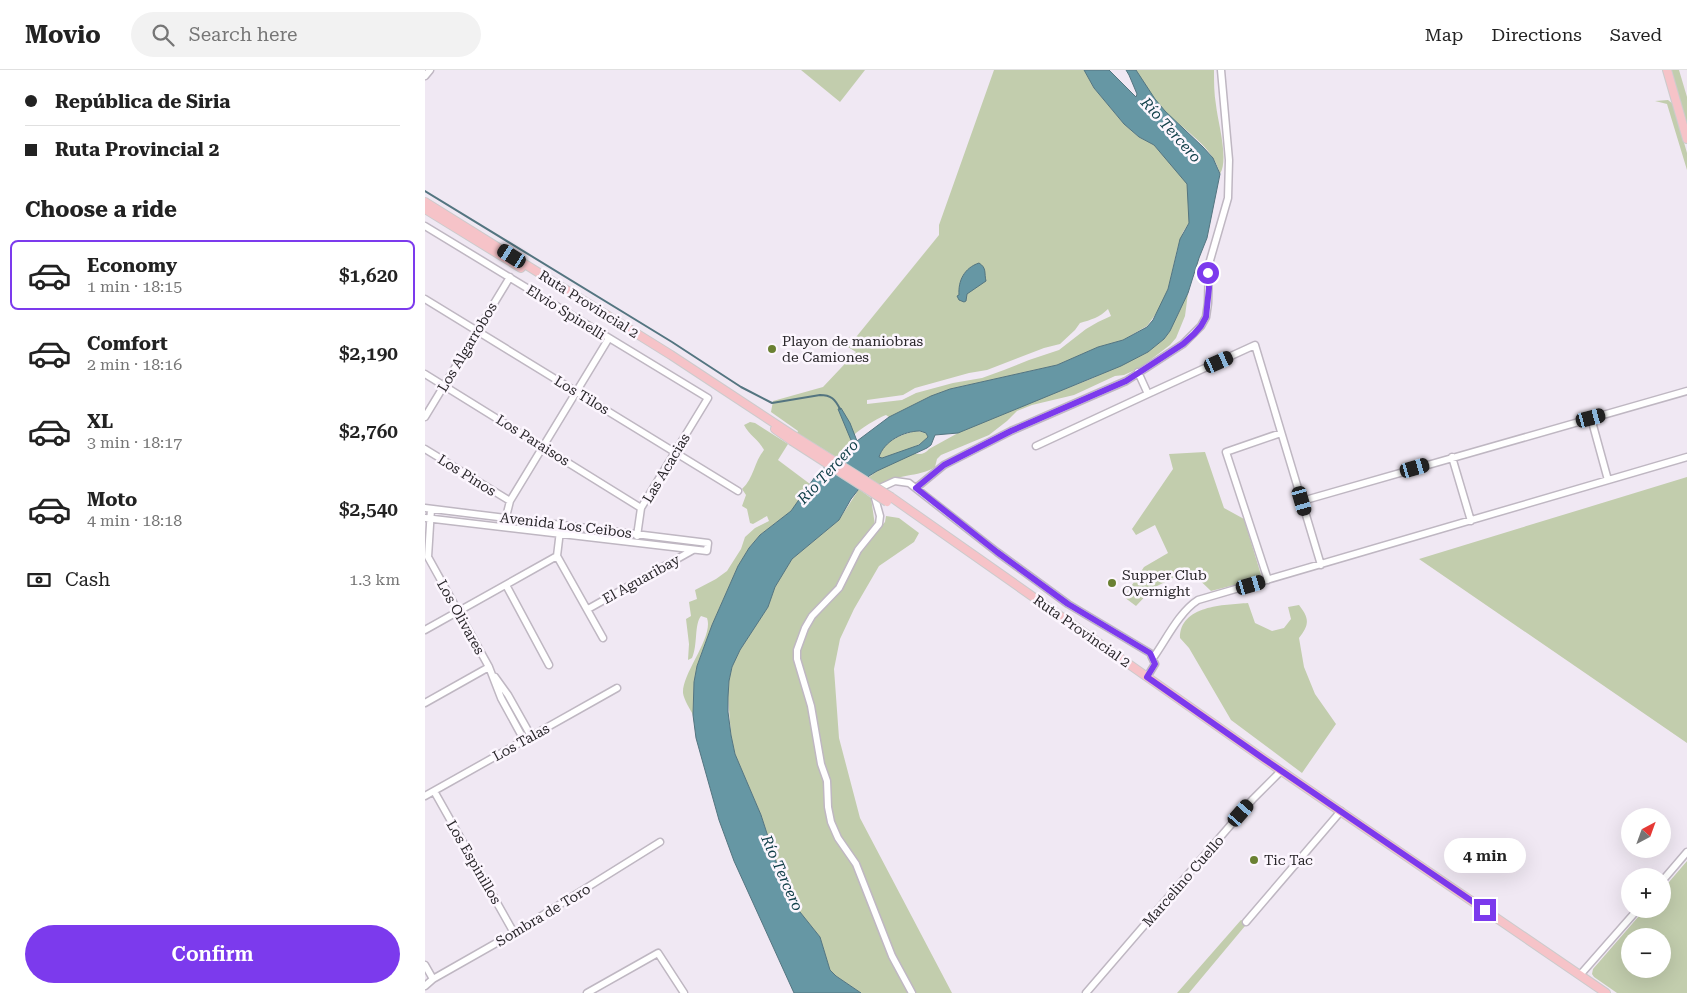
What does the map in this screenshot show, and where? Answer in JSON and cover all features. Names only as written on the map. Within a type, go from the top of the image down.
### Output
[{"type":"main road","points":[[1667,70],[1687,139]]},
{"type":"main road","name":"Ruta Provincial 2","points":[[425,202],[726,391],[793,438],[930,524],[1281,771],[1606,993]]},
{"type":"main road","points":[[425,209],[524,270],[544,276]]},
{"type":"street","points":[[425,76],[430,70]]},
{"type":"street","points":[[916,488],[944,465],[1011,431],[1126,381],[1189,339],[1201,326],[1206,317],[1209,296],[1209,264],[1226,210],[1230,178],[1221,70]]},
{"type":"street","name":"Elvio Spinelli","points":[[425,226],[708,398]]},
{"type":"street","name":"Los Algarrobos","points":[[425,417],[510,278]]},
{"type":"street","name":"Los Tilos","points":[[425,300],[738,491]]},
{"type":"street","points":[[504,528],[510,501],[609,338]]},
{"type":"street","points":[[1036,446],[1255,346],[1321,565]]},
{"type":"street","points":[[1138,372],[1148,394]]},
{"type":"street","name":"Los Paraisos","points":[[425,374],[641,508]]},
{"type":"street","points":[[1302,501],[1687,392]]},
{"type":"street","name":"Las Acacias","points":[[637,542],[641,508],[708,398]]},
{"type":"street","points":[[1591,418],[1608,480]]},
{"type":"street","points":[[1268,580],[1227,452],[1281,434]]},
{"type":"street","name":"Los Pinos","points":[[425,449],[510,501]]},
{"type":"street","points":[[1153,658],[1191,605],[1198,600],[1687,456]]},
{"type":"street","points":[[1452,457],[1471,521]]},
{"type":"street","points":[[882,487],[889,482],[901,481],[909,483],[997,552],[1068,604],[1150,653],[1155,664],[1147,677]]},
{"type":"street","points":[[875,498],[880,516],[879,524],[858,550],[839,588],[813,616],[805,628],[797,650],[797,659],[811,706],[821,764],[827,781],[828,808],[831,822],[838,838],[856,864],[892,956],[912,993]]},
{"type":"street","name":"Avenida Los Ceibos","points":[[428,508],[708,543],[707,551],[428,518]]},
{"type":"street","name":"Los Olivares","points":[[428,508],[427,558],[489,668]]},
{"type":"street","points":[[561,525],[557,556],[603,638]]},
{"type":"street","name":"El Aguaribay","points":[[587,609],[694,549]]},
{"type":"street","points":[[425,630],[557,556]]},
{"type":"street","points":[[506,585],[549,665]]},
{"type":"street","points":[[425,703],[489,668]]},
{"type":"street","points":[[489,668],[508,694],[531,736]]},
{"type":"street","points":[[489,668],[501,698],[524,740]]},
{"type":"street","name":"Los Talas","points":[[425,796],[617,688]]},
{"type":"street","name":"Marcelino Cuello","points":[[1086,993],[1253,799],[1281,771]]},
{"type":"street","name":"Los Espinillos","points":[[434,791],[514,934]]},
{"type":"street","points":[[1246,922],[1341,811]]},
{"type":"street","name":"Sombra de Toro","points":[[425,986],[433,979],[514,934],[660,842]]},
{"type":"street","points":[[1671,871],[1687,852]]},
{"type":"street","points":[[1580,975],[1630,918]]},
{"type":"street","points":[[587,993],[659,953],[684,993]]},
{"type":"street","points":[[425,965],[433,979]]},
{"type":"green space","points":[[801,70],[865,70],[840,102]]},
{"type":"green space","points":[[994,70],[1084,70],[1094,88],[1124,124],[1139,137],[1154,145],[1184,179],[1189,191],[1189,223],[1183,232],[1177,250],[1168,289],[1158,311],[1147,326],[1123,340],[1098,347],[1057,365],[950,389],[931,396],[889,417],[886,415],[877,419],[857,432],[850,439],[853,445],[836,457],[797,433],[798,431],[771,412],[773,401],[823,387],[856,352],[848,347],[939,235],[939,225]],"holes":[[[1108,309],[1111,316],[1086,329],[1059,350],[982,378],[953,383],[916,393],[902,400],[867,404],[867,400],[903,395],[915,388],[987,370],[1044,348],[1060,344],[1080,323],[1095,318]]]},
{"type":"green space","points":[[1136,70],[1214,70],[1215,97],[1223,150],[1220,174],[1205,147],[1161,106]]},
{"type":"green space","points":[[1670,70],[1679,70],[1687,97],[1687,126]]},
{"type":"green space","points":[[1668,100],[1673,104],[1687,153],[1687,170],[1667,104],[1655,101]]},
{"type":"green space","points":[[1188,293],[1185,316],[1176,338],[1170,345],[1135,370],[1124,375],[1115,376],[1074,395],[1032,405],[1017,411],[989,435],[941,455],[937,459],[935,467],[921,473],[893,479],[881,486],[868,478],[877,471],[914,453],[924,453],[958,433],[1093,378],[1148,352],[1164,339],[1170,331]]},
{"type":"green space","points":[[750,422],[755,423],[788,444],[778,460],[810,484],[791,511],[760,535],[738,566],[712,625],[697,666],[694,682],[693,715],[683,693],[684,685],[702,645],[708,626],[707,618],[701,616],[697,625],[694,653],[692,658],[688,660],[689,644],[686,619],[691,616],[689,602],[697,599],[695,590],[727,571],[741,549],[745,537],[755,528],[769,521],[767,516],[753,524],[750,523],[747,509],[742,506],[746,495],[742,489],[749,480],[764,450],[744,425]]},
{"type":"green space","points":[[917,431],[926,433],[928,437],[913,447],[882,458],[879,457],[881,451],[894,439]]},
{"type":"green space","points":[[1205,452],[1224,508],[1244,519],[1262,578],[1211,591],[1189,570],[1153,588],[1136,606],[1124,597],[1144,567],[1168,553],[1155,525],[1136,535],[1132,529],[1173,469],[1169,454]]},
{"type":"green space","points":[[1687,477],[1687,743],[1419,559]]},
{"type":"green space","points":[[859,489],[871,498],[876,532],[885,522],[886,516],[899,518],[919,533],[914,542],[879,566],[854,609],[840,639],[834,669],[839,738],[860,818],[952,993],[861,993],[830,970],[820,937],[789,898],[761,815],[735,754],[731,735],[728,697],[729,681],[732,667],[740,650],[768,607],[775,587],[792,559],[839,520]]},
{"type":"green space","points":[[1248,603],[1255,623],[1272,631],[1284,628],[1291,619],[1288,607],[1299,605],[1306,617],[1305,629],[1299,638],[1304,667],[1315,694],[1336,724],[1302,773],[1231,720],[1189,648],[1180,638],[1182,627],[1187,619],[1195,613],[1216,606]]},
{"type":"green space","points":[[1687,861],[1687,993],[1617,993],[1594,977],[1592,974],[1593,969],[1621,937],[1621,978],[1671,978],[1671,928],[1629,928],[1637,918],[1671,918],[1671,880]]},
{"type":"green space","points":[[1241,920],[1244,921],[1245,926],[1189,993],[1177,993]]},
{"type":"water","name":"Río Tercero","points":[[1084,70],[1109,70],[1136,97],[1137,94],[1126,70],[1136,70],[1165,111],[1213,158],[1220,174],[1207,238],[1188,293],[1170,331],[1164,339],[1148,352],[1121,366],[958,433],[935,435],[931,445],[927,448],[869,476],[851,499],[839,520],[792,559],[775,587],[768,607],[740,650],[732,667],[729,681],[728,712],[735,754],[761,815],[784,886],[789,898],[820,937],[830,970],[861,993],[794,993],[734,861],[719,820],[696,738],[693,715],[694,682],[697,666],[712,625],[738,566],[749,548],[760,535],[791,511],[817,474],[853,445],[838,409],[841,408],[850,423],[857,441],[889,417],[931,396],[950,389],[1057,365],[1098,347],[1123,340],[1147,327],[1153,320],[1168,289],[1180,239],[1189,223],[1187,184],[1154,145],[1139,137],[1124,124],[1094,88]],"holes":[[[914,431],[926,433],[928,437],[919,445],[882,458],[879,457],[885,446],[895,438]]]},
{"type":"water","points":[[979,263],[984,269],[986,281],[967,294],[966,301],[959,300],[957,296],[959,295],[963,276],[969,268]]},
{"type":"waterway","points":[[425,191],[672,342],[741,387],[772,403]]},
{"type":"waterway","points":[[772,403],[824,395],[832,398],[840,409]]},
{"type":"place","name":"Playon de maniobras de Camiones","points":[[772,349]]},
{"type":"place","name":"Supper Club Overnight","points":[[1112,583]]},
{"type":"place","name":"Tic Tac","points":[[1254,860]]},
{"type":"route","points":[[1208,273],[1209,288],[1206,317],[1201,326],[1183,344],[1126,381],[1011,431],[944,465],[916,488],[997,552],[1068,604],[1150,653],[1155,664],[1147,677],[1485,910]]}]
